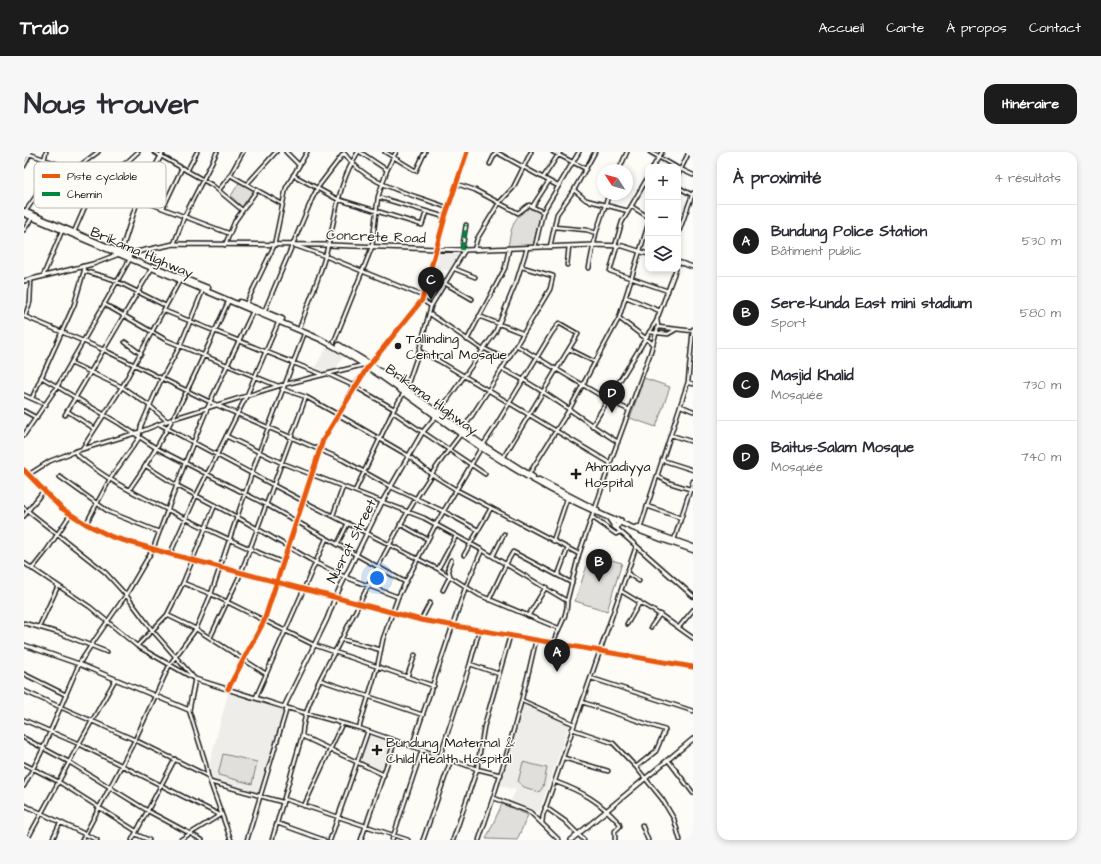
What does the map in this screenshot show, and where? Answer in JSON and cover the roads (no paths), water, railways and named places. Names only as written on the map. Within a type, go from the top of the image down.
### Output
[{"type":"highway","name":"Brikama Highway","points":[[24,212],[32,218],[74,232],[97,244]]},
{"type":"highway","name":"Brikama Highway","points":[[24,212],[62,231],[120,253],[180,280],[305,332],[339,348],[368,365]]},
{"type":"highway","name":"Brikama Highway","points":[[120,253],[126,254],[334,342],[405,391],[461,433],[520,473],[567,499],[640,529],[693,548]]},
{"type":"highway","name":"Brikama Highway","points":[[482,447],[609,518],[619,520],[626,525],[674,540],[693,548]]},
{"type":"highway","points":[[609,518],[616,528],[626,525]]},
{"type":"street","points":[[24,152],[52,162]]},
{"type":"street","points":[[43,162],[46,152]]},
{"type":"street","points":[[85,162],[98,152]]},
{"type":"street","points":[[127,162],[138,152]]},
{"type":"street","points":[[154,152],[162,154],[182,168],[204,180],[219,190],[242,210]]},
{"type":"street","points":[[187,171],[197,152]]},
{"type":"street","points":[[174,244],[184,217],[217,152]]},
{"type":"street","points":[[219,190],[230,175],[243,152]]},
{"type":"street","points":[[247,184],[276,152]]},
{"type":"street","points":[[286,152],[299,165]]},
{"type":"street","points":[[246,304],[274,246],[286,188],[307,152]]},
{"type":"street","points":[[264,312],[298,228],[318,187],[344,152],[351,163],[382,185],[449,208]]},
{"type":"street","points":[[300,327],[325,256],[337,199],[351,163],[359,152],[387,170]]},
{"type":"street","points":[[385,152],[416,171],[425,152]]},
{"type":"street","points":[[334,342],[372,247],[375,211],[378,197],[387,170],[396,152]]},
{"type":"street","points":[[228,689],[264,621],[297,523],[318,450],[337,414],[368,365],[422,300],[445,217],[457,184],[466,152]]},
{"type":"street","points":[[490,164],[496,152],[558,186]]},
{"type":"street","points":[[474,250],[477,240],[499,203],[513,188],[531,152]]},
{"type":"street","points":[[553,152],[586,168]]},
{"type":"street","points":[[535,248],[543,212],[579,152]]},
{"type":"street","points":[[550,247],[557,214],[574,190],[595,152]]},
{"type":"street","points":[[622,164],[627,152]]},
{"type":"street","points":[[650,152],[671,164]]},
{"type":"street","points":[[655,164],[662,152]]},
{"type":"street","points":[[689,152],[682,170],[693,175]]},
{"type":"street","points":[[24,166],[30,154]]},
{"type":"street","points":[[543,178],[559,154]]},
{"type":"street","points":[[166,202],[182,168]]},
{"type":"street","points":[[230,175],[282,204]]},
{"type":"street","points":[[293,175],[318,187],[337,199],[422,225],[426,212]]},
{"type":"street","points":[[532,207],[548,181]]},
{"type":"street","points":[[645,182],[622,222],[610,271],[668,291]]},
{"type":"street","points":[[457,184],[475,190],[518,213],[528,205],[543,212]]},
{"type":"street","points":[[681,188],[692,194],[681,225]]},
{"type":"street","points":[[225,245],[228,233],[242,210],[257,190]]},
{"type":"street","points":[[574,190],[586,200],[628,211]]},
{"type":"street","points":[[378,197],[445,217]]},
{"type":"street","points":[[24,212],[34,199]]},
{"type":"street","points":[[589,268],[596,234],[607,200]]},
{"type":"street","points":[[630,206],[645,215]]},
{"type":"street","points":[[74,232],[84,208]]},
{"type":"street","points":[[24,281],[83,266],[120,253],[135,208]]},
{"type":"street","points":[[163,208],[228,233]]},
{"type":"street","points":[[24,230],[32,218]]},
{"type":"street","points":[[355,491],[393,411],[405,391],[419,351],[432,306],[455,269],[464,250],[466,225]]},
{"type":"street","points":[[554,227],[587,230],[596,234]]},
{"type":"street","points":[[43,276],[62,231]]},
{"type":"street","points":[[529,474],[569,410],[619,318],[645,235]]},
{"type":"street","name":"Concrete Road","points":[[126,254],[174,244],[274,246],[328,245],[436,250],[509,249],[594,245],[616,246],[645,253]]},
{"type":"street","points":[[292,245],[325,256],[423,296]]},
{"type":"street","points":[[567,265],[569,246]]},
{"type":"street","points":[[437,415],[484,350],[499,324],[522,267],[527,248]]},
{"type":"street","points":[[468,340],[505,268],[509,249]]},
{"type":"street","points":[[24,435],[57,387],[130,258]]},
{"type":"street","points":[[681,264],[693,267]]},
{"type":"street","points":[[32,398],[74,305],[84,271],[83,266]]},
{"type":"street","points":[[272,840],[302,736],[306,713],[320,680],[366,586],[400,524],[431,474],[461,433],[502,369],[522,333],[547,294],[553,277],[552,275],[522,267]]},
{"type":"street","points":[[65,415],[152,268]]},
{"type":"street","points":[[455,269],[475,277]]},
{"type":"street","points":[[84,271],[138,291],[166,306]]},
{"type":"street","points":[[592,426],[657,320],[675,272]]},
{"type":"street","points":[[31,280],[30,302],[25,316],[104,350],[218,406],[318,450],[391,487],[417,498],[478,530]]},
{"type":"street","points":[[82,450],[122,387],[165,311],[166,306],[180,280]]},
{"type":"street","points":[[446,284],[472,299]]},
{"type":"street","points":[[86,524],[110,479],[139,438],[140,432],[162,378],[180,346],[203,289]]},
{"type":"street","points":[[626,297],[660,312]]},
{"type":"street","points":[[129,490],[146,466],[175,418],[230,300]]},
{"type":"street","points":[[422,300],[432,306]]},
{"type":"street","points":[[104,304],[180,346],[254,378],[283,387],[306,397],[409,456],[431,474],[456,489],[579,554]]},
{"type":"street","points":[[24,786],[62,706],[79,664],[126,595],[153,549],[176,485],[210,402],[254,310]]},
{"type":"street","points":[[165,311],[189,322],[321,374]]},
{"type":"street","points":[[430,314],[484,350],[507,360]]},
{"type":"street","points":[[479,316],[522,333]]},
{"type":"street","points":[[619,318],[646,337],[653,344]]},
{"type":"street","points":[[553,643],[558,628],[568,612],[567,601],[579,554],[610,462],[653,344],[658,327],[657,320]]},
{"type":"street","points":[[170,554],[196,496],[236,414],[247,395],[279,321]]},
{"type":"street","points":[[359,728],[369,697],[391,613],[405,582],[427,539],[470,464],[510,403],[559,323],[578,334],[558,369],[502,458]]},
{"type":"street","points":[[640,529],[681,406],[688,382],[692,360],[693,331],[658,327]]},
{"type":"street","points":[[649,332],[656,334],[671,334],[675,330]]},
{"type":"street","points":[[82,840],[135,740],[170,664],[196,629],[211,594],[259,452],[292,362],[305,332]]},
{"type":"street","points":[[125,342],[141,354]]},
{"type":"street","points":[[516,345],[608,400],[629,410]]},
{"type":"street","points":[[569,349],[596,362]]},
{"type":"street","points":[[419,351],[464,376],[487,391],[530,414],[610,462]]},
{"type":"street","points":[[71,363],[122,387],[150,406],[167,421]]},
{"type":"street","points":[[283,387],[321,374],[328,374],[358,365],[368,365]]},
{"type":"street","points":[[502,369],[524,379],[618,442]]},
{"type":"street","points":[[328,374],[354,386],[485,474]]},
{"type":"street","points":[[41,377],[156,448],[185,462],[207,476],[267,505],[405,582]]},
{"type":"street","points":[[688,382],[693,384]]},
{"type":"street","points":[[24,477],[26,473],[50,461],[76,451],[140,432],[175,418],[218,406],[247,395],[278,386]]},
{"type":"street","points":[[24,395],[46,405]]},
{"type":"street","points":[[210,638],[241,573],[275,485],[306,397]]},
{"type":"street","points":[[681,406],[693,411]]},
{"type":"street","points":[[67,411],[95,429]]},
{"type":"street","points":[[24,412],[37,418]]},
{"type":"street","name":"Nusrat Street","points":[[286,707],[327,619],[335,598],[368,534],[382,502],[422,433],[437,415]]},
{"type":"street","points":[[159,424],[168,430],[252,472],[303,501],[418,558],[489,600],[558,628]]},
{"type":"street","points":[[671,434],[693,442]]},
{"type":"street","points":[[226,436],[282,463],[436,524],[546,587],[567,601]]},
{"type":"street","points":[[76,451],[76,454],[95,471],[129,490],[228,540],[250,550],[284,562]]},
{"type":"street","points":[[662,460],[693,470]]},
{"type":"street","points":[[146,466],[176,485],[237,517],[257,530],[316,562],[366,586],[398,597]]},
{"type":"street","points":[[26,473],[70,514],[86,524],[112,537],[170,554],[421,620],[693,667]]},
{"type":"street","points":[[657,476],[692,490]]},
{"type":"street","points":[[60,477],[96,504],[123,519],[159,532]]},
{"type":"street","points":[[674,540],[692,490],[693,481]]},
{"type":"street","points":[[333,515],[343,487]]},
{"type":"street","points":[[24,516],[44,490]]},
{"type":"street","points":[[553,541],[567,499]]},
{"type":"street","points":[[138,646],[167,615],[183,583],[215,505]]},
{"type":"street","points":[[647,506],[681,518]]},
{"type":"street","points":[[24,508],[105,572],[126,595],[152,630],[195,679]]},
{"type":"street","points":[[464,555],[491,508]]},
{"type":"street","points":[[32,569],[57,535],[70,514]]},
{"type":"street","points":[[592,517],[616,534],[620,532]]},
{"type":"street","points":[[619,520],[616,528],[636,548],[693,596]]},
{"type":"street","points":[[338,545],[348,523]]},
{"type":"street","points":[[400,524],[427,539]]},
{"type":"street","points":[[493,556],[504,534]]},
{"type":"street","points":[[438,569],[457,536]]},
{"type":"street","points":[[256,697],[326,539]]},
{"type":"street","points":[[558,575],[568,548]]},
{"type":"street","points":[[542,823],[545,807],[556,782],[572,729],[636,548]]},
{"type":"street","points":[[412,746],[434,686],[466,586],[482,550]]},
{"type":"street","points":[[489,600],[506,564],[514,552],[572,583]]},
{"type":"street","points":[[443,590],[450,576],[448,566],[451,560]]},
{"type":"street","points":[[24,563],[90,607],[138,646],[195,679],[359,728],[477,769],[501,775]]},
{"type":"street","points":[[627,573],[639,581]]},
{"type":"street","points":[[183,583],[211,594],[314,645],[377,668],[434,686]]},
{"type":"street","points":[[39,627],[58,586]]},
{"type":"street","points":[[528,616],[546,587]]},
{"type":"street","points":[[621,591],[660,614],[693,638]]},
{"type":"street","points":[[627,624],[640,602]]},
{"type":"street","points":[[421,620],[430,603]]},
{"type":"street","points":[[679,627],[693,610]]},
{"type":"street","points":[[650,627],[660,614]]},
{"type":"street","points":[[167,615],[196,629],[266,674]]},
{"type":"street","points":[[24,623],[91,645],[107,652]]},
{"type":"street","points":[[440,756],[470,664],[479,631]]},
{"type":"street","points":[[453,840],[477,769],[484,727],[510,636]]},
{"type":"street","points":[[341,639],[381,650]]},
{"type":"street","points":[[479,840],[501,775],[522,701],[536,640]]},
{"type":"street","points":[[24,645],[79,664],[189,710]]},
{"type":"street","points":[[407,677],[415,655]]},
{"type":"street","points":[[470,664],[499,674]]},
{"type":"street","points":[[24,674],[66,695]]},
{"type":"street","points":[[591,678],[693,711]]},
{"type":"street","points":[[195,679],[189,710],[220,814],[231,840]]},
{"type":"street","points":[[27,840],[91,721],[115,680]]},
{"type":"street","points":[[320,680],[423,715]]},
{"type":"street","points":[[24,691],[62,706],[208,776]]},
{"type":"street","points":[[522,701],[574,724]]},
{"type":"street","points":[[582,702],[665,730],[656,751],[636,767]]},
{"type":"street","points":[[247,840],[286,707]]},
{"type":"street","points":[[24,720],[50,730],[220,814]]},
{"type":"street","points":[[304,806],[342,724]]},
{"type":"street","points":[[572,729],[609,741],[636,767],[662,799],[674,819],[680,840]]},
{"type":"street","points":[[330,840],[368,731]]},
{"type":"street","points":[[302,736],[384,775]]},
{"type":"street","points":[[24,738],[42,746],[148,811],[202,840]]},
{"type":"street","points":[[572,840],[693,739]]},
{"type":"street","points":[[361,840],[396,741]]},
{"type":"street","points":[[392,840],[422,750]]},
{"type":"street","points":[[564,758],[608,771]]},
{"type":"street","points":[[132,840],[175,760]]},
{"type":"street","points":[[423,840],[451,760]]},
{"type":"street","points":[[668,760],[693,793]]},
{"type":"street","points":[[24,764],[59,782],[149,840]]},
{"type":"street","points":[[210,782],[304,806],[366,825],[408,840]]},
{"type":"street","points":[[556,782],[590,796],[607,810],[620,826],[615,831],[616,840]]},
{"type":"street","points":[[494,798],[530,812],[559,840]]},
{"type":"street","points":[[24,806],[97,840]]},
{"type":"street","points":[[545,807],[565,821],[584,840]]},
{"type":"street","points":[[180,840],[220,814]]},
{"type":"street","points":[[52,840],[60,823]]},
{"type":"street","points":[[277,823],[324,840]]},
{"type":"street","points":[[642,825],[648,840]]},
{"type":"place","name":"Masjid Khalid","points":[[431,300]]},
{"type":"place","name":"Tallinding Central Mosque","points":[[398,346]]},
{"type":"place","name":"Baitus-Salam Mosque","points":[[612,413]]},
{"type":"place","name":"Ahmadiyya Hospital","points":[[576,474]]},
{"type":"place","name":"Sere-kunda East mini stadium","points":[[599,582]]},
{"type":"place","name":"Bundung Police Station","points":[[557,672]]},
{"type":"place","name":"Bundung Maternal & Child Health Hospital","points":[[377,750]]}]
